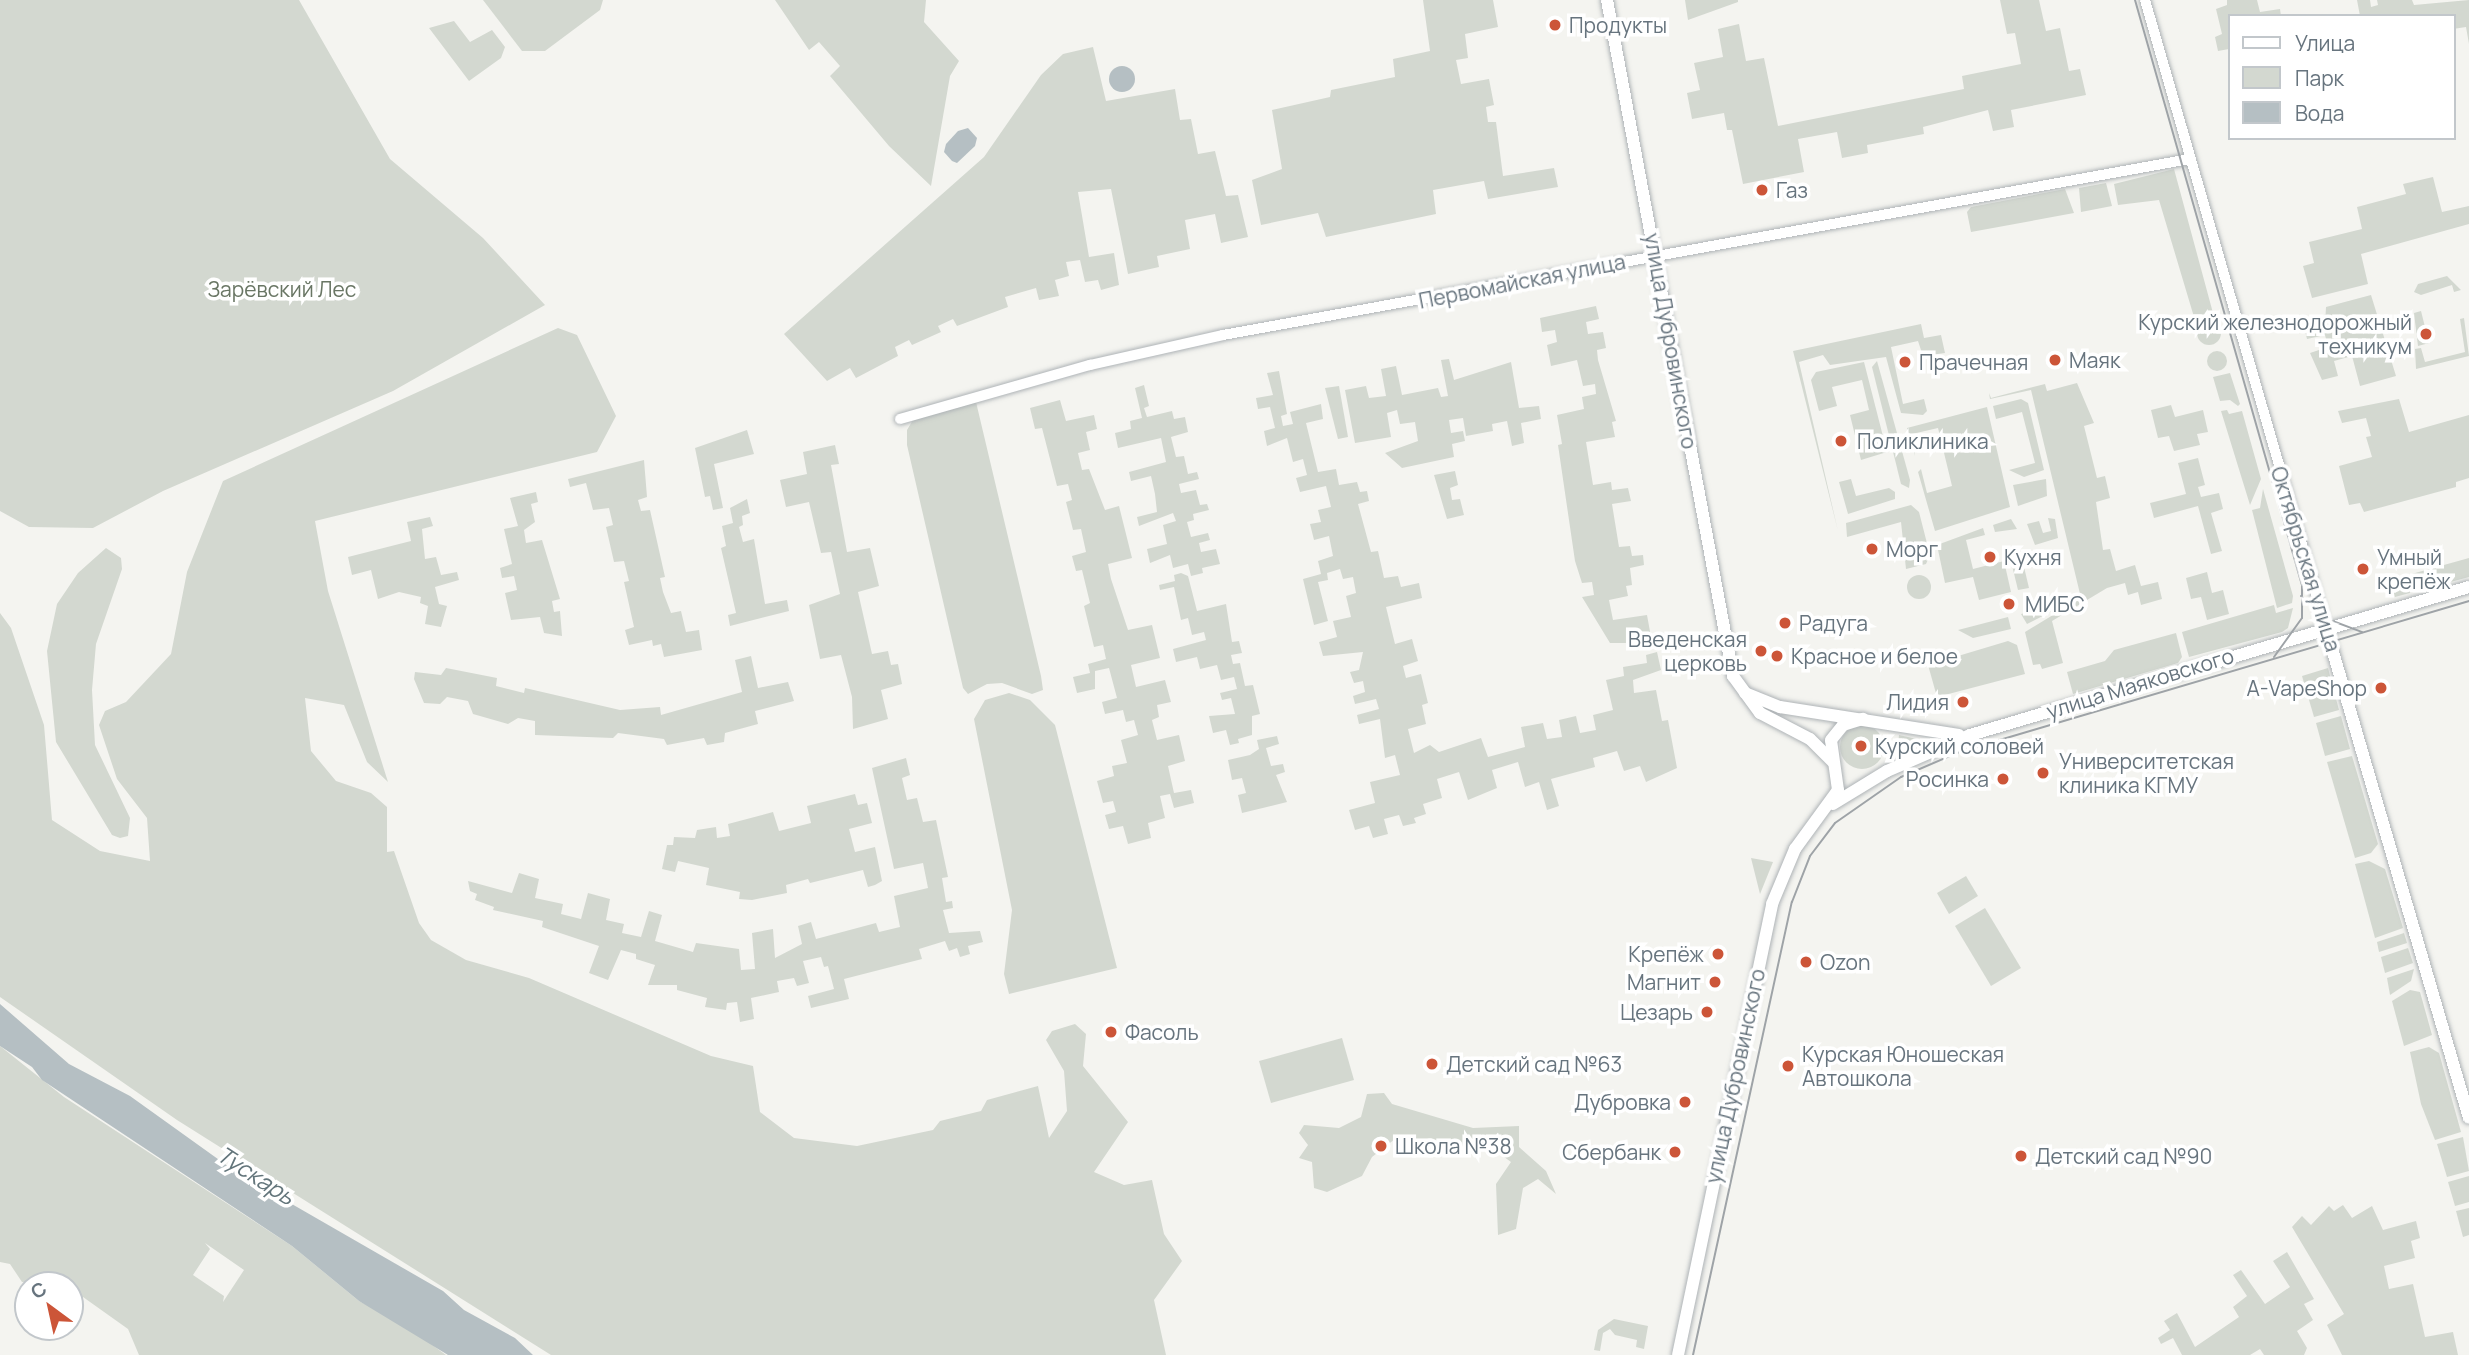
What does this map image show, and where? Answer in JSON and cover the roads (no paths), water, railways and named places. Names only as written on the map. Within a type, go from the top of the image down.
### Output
[{"type":"main road","name":"улица Дубровинского","points":[[1607,0],[1735,682]]},
{"type":"main road","name":"улица Маяковского","points":[[1825,811],[1887,771],[1970,735],[2469,587]]},
{"type":"main road","name":"Октябрьская улица","points":[[2326,628],[2469,1118]]},
{"type":"main road","points":[[1735,682],[1746,693],[1768,704],[1863,719],[1944,736],[1970,735]]},
{"type":"main road","points":[[1735,682],[1760,713],[1810,738],[1833,762]]},
{"type":"main road","points":[[1825,811],[1838,790],[1830,745],[1834,735],[1849,722],[1863,719]]},
{"type":"main road","name":"улица Дубровинского","points":[[1678,1355],[1764,932],[1789,859],[1825,811]]},
{"type":"street","name":"Октябрьская улица","points":[[2145,0],[2326,628]]},
{"type":"street","name":"Первомайская улица","points":[[900,419],[1090,365],[1223,335],[2190,159]]},
{"type":"water","points":[[1122,66],[1131,70],[1135,79],[1131,88],[1122,92],[1113,88],[1109,79],[1113,70]]},
{"type":"water","points":[[968,128],[977,138],[975,146],[957,163],[944,152],[946,144],[958,131]]},
{"type":"water","points":[[0,1004],[69,1064],[130,1096],[236,1172],[443,1291],[464,1310],[515,1338],[533,1355],[448,1355],[359,1301],[292,1246],[42,1080],[32,1067],[0,1046]]},
{"type":"tram line","points":[[2135,0],[2302,585],[2302,618],[2274,657]]},
{"type":"tram line","points":[[2301,596],[2322,617],[2362,632]]},
{"type":"tram line","points":[[1693,1355],[1792,902],[1810,856],[1835,823],[1901,777],[1959,752],[2469,601]]},
{"type":"place","name":"Продукты","points":[[1555,25]]},
{"type":"place","name":"Газ","points":[[1762,190]]},
{"type":"place","name":"Курский железнодорожный техникум","points":[[2426,334]]},
{"type":"place","name":"Маяк","points":[[2055,360]]},
{"type":"place","name":"Прачечная","points":[[1905,362]]},
{"type":"place","name":"Поликлиника","points":[[1841,441]]},
{"type":"place","name":"Морг","points":[[1872,549]]},
{"type":"place","name":"Кухня","points":[[1990,557]]},
{"type":"place","name":"Умный крепёж","points":[[2363,569]]},
{"type":"place","name":"МИБС","points":[[2009,604]]},
{"type":"place","name":"Радуга","points":[[1785,623]]},
{"type":"place","name":"Введенская церковь","points":[[1761,651]]},
{"type":"place","name":"Красное и белое","points":[[1777,656]]},
{"type":"place","name":"A-VapeShop","points":[[2381,688]]},
{"type":"place","name":"Лидия","points":[[1963,702]]},
{"type":"place","name":"Курский соловей","points":[[1861,746]]},
{"type":"place","name":"Университетская клиника КГМУ","points":[[2043,773]]},
{"type":"place","name":"Росинка","points":[[2003,779]]},
{"type":"place","name":"Крепёж","points":[[1718,954]]},
{"type":"place","name":"Ozon","points":[[1806,962]]},
{"type":"place","name":"Магнит","points":[[1715,982]]},
{"type":"place","name":"Цезарь","points":[[1707,1012]]},
{"type":"place","name":"Фасоль","points":[[1111,1032]]},
{"type":"place","name":"Детский сад №63","points":[[1432,1064]]},
{"type":"place","name":"Курская Юношеская Автошкола","points":[[1788,1066]]},
{"type":"place","name":"Дубровка","points":[[1685,1102]]},
{"type":"place","name":"Школа №38","points":[[1381,1146]]},
{"type":"place","name":"Сбербанк","points":[[1675,1152]]},
{"type":"place","name":"Детский сад №90","points":[[2021,1156]]},
{"type":"park label","name":"Зарёвский Лес","points":[[282,289]]},
{"type":"water label","name":"Тускарь","points":[[256,1175]]}]
